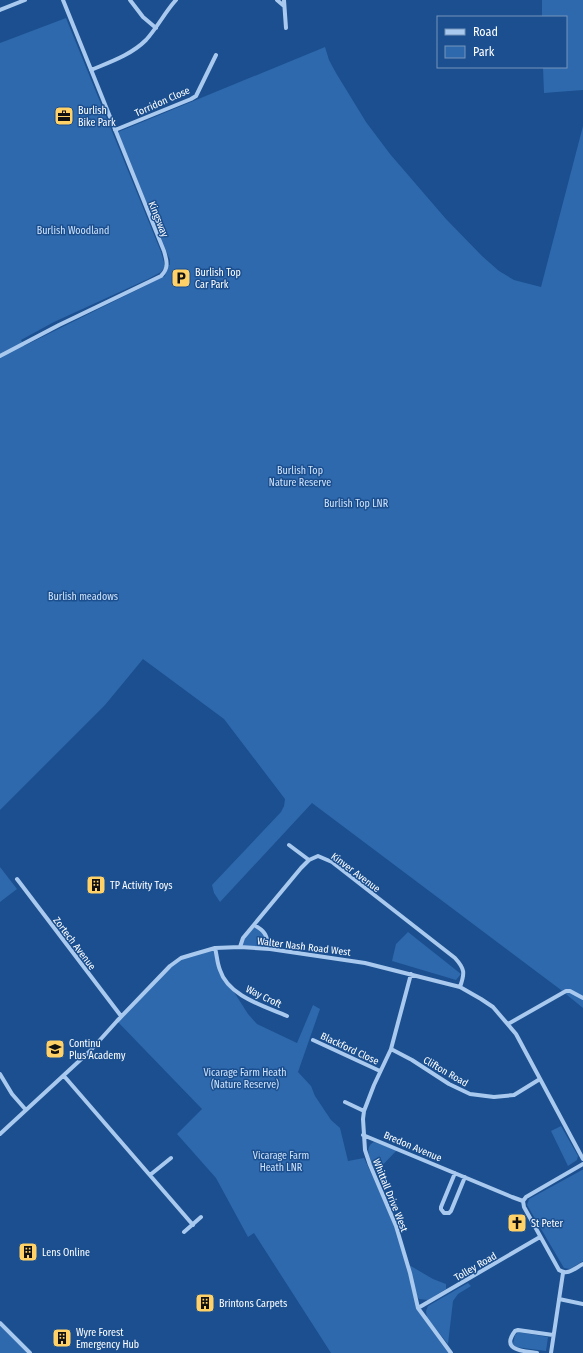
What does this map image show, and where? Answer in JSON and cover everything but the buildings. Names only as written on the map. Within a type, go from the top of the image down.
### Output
[{"type":"street","points":[[0,10],[25,0]]},
{"type":"street","name":"Kingsway","points":[[0,356],[59,325],[161,276],[166,269],[167,260],[164,251],[63,0]]},
{"type":"street","points":[[130,0],[143,17],[156,28]]},
{"type":"street","points":[[91,70],[132,51],[156,28],[176,0]]},
{"type":"street","points":[[277,0],[284,6]]},
{"type":"street","points":[[284,0],[286,28]]},
{"type":"street","name":"Torridon Close","points":[[115,130],[196,96],[216,55]]},
{"type":"street","points":[[240,947],[242,938],[309,860],[289,845]]},
{"type":"street","name":"Kinver Avenue","points":[[309,860],[318,856],[332,862],[455,958],[464,969],[464,977],[460,987]]},
{"type":"street","name":"Zortech Avenue","points":[[17,879],[121,1016]]},
{"type":"street","points":[[254,924],[266,934],[270,949]]},
{"type":"street","name":"Walter Nash Road West","points":[[0,1134],[90,1051],[121,1016],[170,966],[186,956],[216,948],[240,947],[270,949],[365,963],[460,987],[493,1007],[516,1034],[583,1158]]},
{"type":"street","name":"Way Croft","points":[[216,948],[220,970],[231,987],[247,998],[287,1016]]},
{"type":"street","name":"Whittall Drive West","points":[[411,974],[391,1049],[367,1101],[363,1119],[365,1150],[396,1226],[410,1273],[418,1308]]},
{"type":"street","points":[[508,1024],[566,991],[570,991],[583,998]]},
{"type":"street","name":"Blackford Close","points":[[313,1040],[380,1071]]},
{"type":"street","name":"Clifton Road","points":[[391,1049],[412,1060],[449,1084],[470,1094],[494,1097],[514,1095],[540,1079]]},
{"type":"street","points":[[0,1074],[12,1094],[26,1110]]},
{"type":"street","points":[[64,1076],[193,1224]]},
{"type":"street","points":[[345,1102],[364,1111]]},
{"type":"street","name":"Bredon Avenue","points":[[364,1135],[523,1201]]},
{"type":"street","points":[[150,1175],[171,1158]]},
{"type":"street","points":[[583,1164],[526,1197],[523,1201],[524,1206],[540,1237],[559,1270],[563,1273],[568,1273],[583,1264]]},
{"type":"street","points":[[455,1173],[441,1206],[444,1213],[449,1213],[451,1211],[465,1177]]},
{"type":"street","points":[[184,1232],[201,1217]]},
{"type":"street","name":"Tolley Road","points":[[418,1308],[540,1237]]},
{"type":"street","points":[[551,1353],[563,1273]]},
{"type":"street","points":[[559,1299],[583,1304]]},
{"type":"street","points":[[418,1308],[451,1353]]},
{"type":"street","points":[[0,1323],[30,1353]]},
{"type":"street","points":[[537,1353],[515,1350],[512,1347],[511,1339],[515,1331],[518,1330],[554,1335]]},
{"type":"green space","points":[[542,0],[583,0],[583,90],[544,93],[543,68],[567,68],[567,16],[542,16]]},
{"type":"green space","name":"Burlish Top Nature Reserve","points":[[66,18],[161,252],[165,266],[161,272],[148,279],[54,322],[21,340],[24,346],[165,276],[167,265],[170,265],[170,260],[118,132],[325,47],[329,60],[336,73],[366,122],[390,154],[446,219],[482,256],[499,271],[514,280],[541,287],[583,126],[583,1008],[312,803],[220,902],[214,893],[212,885],[281,812],[285,799],[224,719],[143,659],[105,705],[0,810],[0,43]]},
{"type":"green space","points":[[0,867],[17,889],[0,902]]},
{"type":"green space","points":[[254,925],[263,930],[270,949],[241,947],[243,938]]},
{"type":"green space","points":[[408,932],[461,974],[456,980],[392,961],[396,944]]},
{"type":"green space","name":"Vicarage Farm Heath LNR","points":[[215,948],[220,970],[248,1014],[257,1024],[297,1043],[313,1005],[320,1009],[298,1072],[311,1086],[315,1096],[331,1120],[340,1128],[348,1161],[364,1158],[396,1226],[418,1308],[451,1353],[331,1353],[254,1233],[248,1237],[216,1178],[177,1134],[202,1109],[117,1021],[157,978],[181,958]]},
{"type":"green space","points":[[561,1126],[578,1156],[577,1160],[568,1166],[551,1131]]},
{"type":"green space","points":[[374,1142],[397,1150],[376,1172],[368,1152],[370,1145]]},
{"type":"green space","points":[[582,1170],[583,1261],[570,1269],[564,1268],[527,1205],[529,1199]]},
{"type":"green space","points":[[409,1265],[433,1279],[446,1284],[446,1289],[428,1300],[419,1299]]},
{"type":"green space","points":[[468,1283],[471,1286],[458,1294],[453,1301],[448,1344],[427,1318],[426,1311],[428,1306]]},
{"type":"green space","points":[[0,1323],[30,1353],[0,1353]]},
{"type":"green space","points":[[518,1332],[548,1337],[546,1351],[516,1347],[513,1344],[515,1335]]},
{"type":"place","name":"Burlish Bike Park","points":[[64,116]]},
{"type":"place","name":"Burlish Top Car Park","points":[[181,278]]},
{"type":"place","name":"TP Activity Toys","points":[[96,885]]},
{"type":"place","name":"Continu Plus Academy","points":[[55,1049]]},
{"type":"place","name":"St Peter","points":[[517,1223]]},
{"type":"place","name":"Lens Online","points":[[28,1252]]},
{"type":"place","name":"Brintons Carpets","points":[[205,1303]]},
{"type":"place","name":"Wyre Forest Emergency Hub","points":[[62,1338]]},
{"type":"park label","name":"Burlish Woodland","points":[[73,230]]},
{"type":"park label","name":"Burlish Top LNR","points":[[356,503]]},
{"type":"park label","name":"Burlish meadows","points":[[83,596]]},
{"type":"park label","name":"Vicarage Farm Heath (Nature Reserve)","points":[[245,1078]]}]
